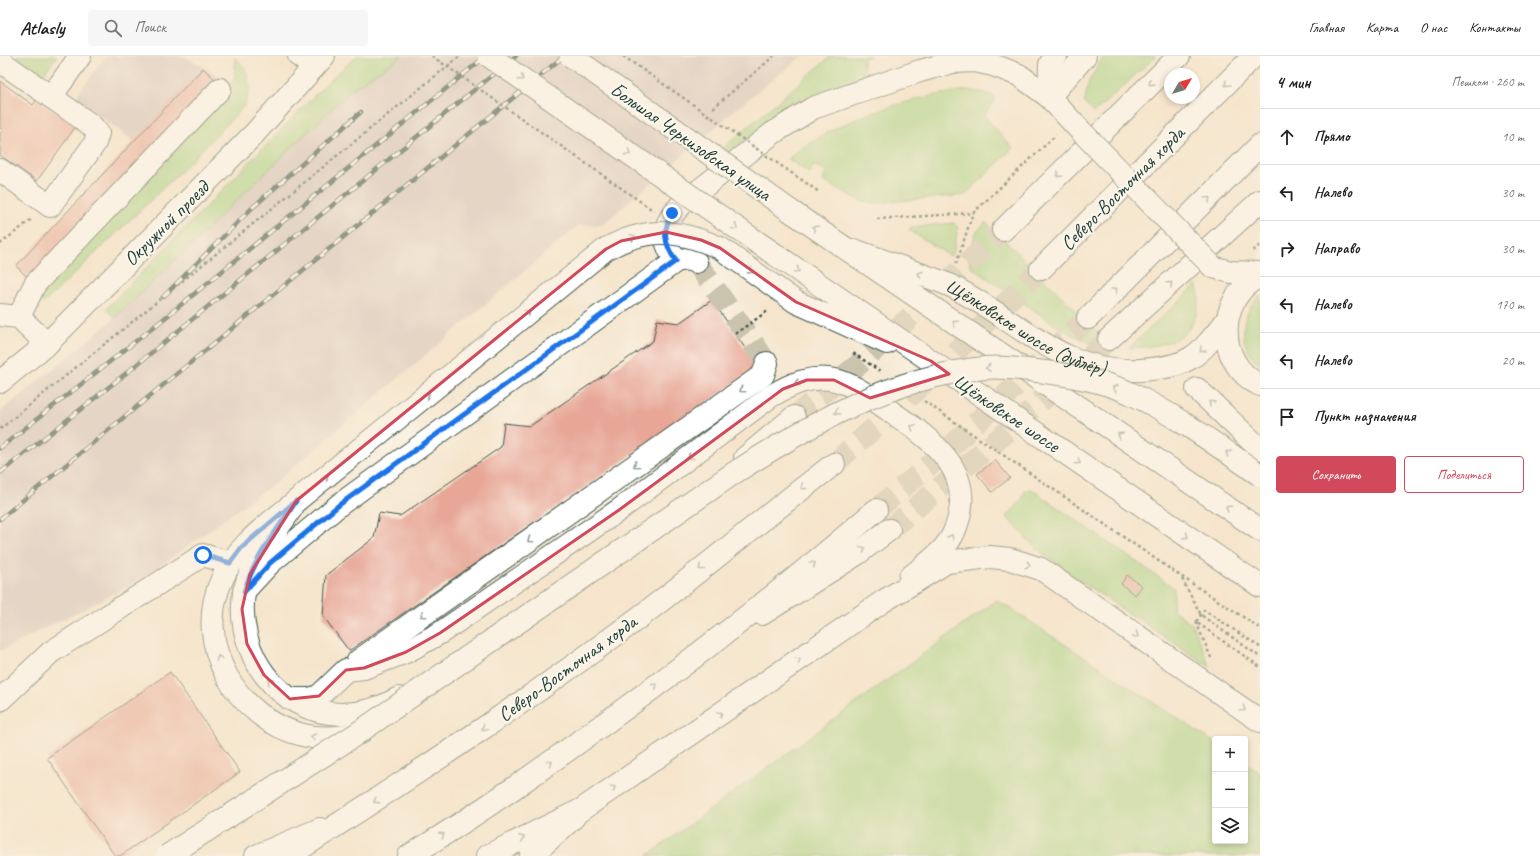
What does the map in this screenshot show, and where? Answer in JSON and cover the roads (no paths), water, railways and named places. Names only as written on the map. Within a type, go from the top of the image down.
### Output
[{"type":"main road","points":[[51,97],[80,56]]},
{"type":"main road","name":"Щёлковское шоссе","points":[[490,56],[754,240],[1260,586]]},
{"type":"main road","name":"Большая Черкизовская улица","points":[[571,56],[837,244]]},
{"type":"main road","points":[[1049,97],[1050,64],[1056,56]]},
{"type":"main road","points":[[1049,97],[1085,56]]},
{"type":"main road","points":[[1003,230],[1179,56]]},
{"type":"main road","name":"Северо-Восточная хорда","points":[[1041,269],[1254,56]]},
{"type":"main road","points":[[0,60],[91,125],[98,133],[95,143],[50,206],[0,170]]},
{"type":"main road","name":"Окружной проезд","points":[[0,382],[47,344],[254,134],[312,60]]},
{"type":"main road","points":[[244,592],[270,563],[339,505],[686,262],[666,242],[665,230],[672,213],[695,194],[773,133],[813,108],[919,63],[975,61],[987,64],[1019,75],[1049,97],[1069,130],[1213,267],[1221,281],[1228,315],[1227,341],[1234,361],[1248,377],[1260,385]]},
{"type":"main road","points":[[47,344],[9,316],[35,284],[220,89]]},
{"type":"main road","points":[[1088,318],[1260,145]]},
{"type":"main road","points":[[1109,339],[1260,200]]},
{"type":"main road","points":[[794,417],[730,470],[381,724],[363,732],[343,737],[323,738],[304,736],[267,721],[237,694],[226,678],[218,659],[214,640],[213,620],[215,600],[221,581],[230,563],[242,547],[296,501],[606,249],[635,236],[666,232],[701,240],[720,248],[796,302],[858,331],[931,361]]},
{"type":"main road","points":[[837,244],[1260,530]]},
{"type":"main road","name":"Щёлковское шоссе (дублёр)","points":[[837,244],[951,285],[1058,353],[1081,363],[1102,368],[1132,371],[1158,369],[1180,365],[1199,353],[1228,315],[1240,291],[1260,274]]},
{"type":"main road","points":[[1213,267],[1231,272],[1260,274]]},
{"type":"main road","points":[[290,699],[310,699],[319,696],[346,670],[763,375],[767,362]]},
{"type":"main road","points":[[167,856],[355,735],[734,473],[795,435],[846,408],[890,390],[938,376],[986,367],[1080,376],[1128,392],[1175,417],[1260,475]]},
{"type":"main road","points":[[346,670],[364,668],[406,652],[440,633],[619,510],[771,396],[795,383],[807,380],[834,380],[858,389],[934,443],[954,468],[958,481],[961,507],[958,520],[947,544],[882,602]]},
{"type":"main road","points":[[1197,389],[1260,449]]},
{"type":"main road","name":"Северо-Восточная хорда","points":[[289,856],[512,709],[662,600],[777,507],[834,464]]},
{"type":"main road","points":[[296,501],[257,559],[244,592],[242,609],[243,627],[252,655],[264,675],[276,688],[290,699],[306,707],[323,712],[341,714],[358,713],[376,709],[445,676]]},
{"type":"main road","points":[[409,856],[550,763],[701,653],[821,558],[876,510]]},
{"type":"main road","points":[[701,653],[857,554],[889,530]]},
{"type":"main road","points":[[0,700],[51,652],[203,555],[230,563]]},
{"type":"main road","points":[[530,856],[581,810],[882,602],[947,562],[990,557],[1010,559],[1041,569],[1260,721]]},
{"type":"main road","points":[[487,856],[581,810]]},
{"type":"main road","points":[[256,856],[352,815]]},
{"type":"tunnel","points":[[794,417],[864,360],[1003,230]]},
{"type":"tunnel","points":[[696,262],[767,363]]},
{"type":"tunnel","points":[[834,464],[914,392],[1041,269]]},
{"type":"tunnel","points":[[876,510],[946,451],[1088,318]]},
{"type":"tunnel","points":[[889,530],[1014,426],[1109,339]]},
{"type":"railway","points":[[0,448],[150,330],[486,56]]},
{"type":"railway","points":[[0,473],[119,379],[516,56]]},
{"type":"railway","points":[[0,519],[564,56]]},
{"type":"railway","points":[[163,297],[252,208],[361,112]]}]
